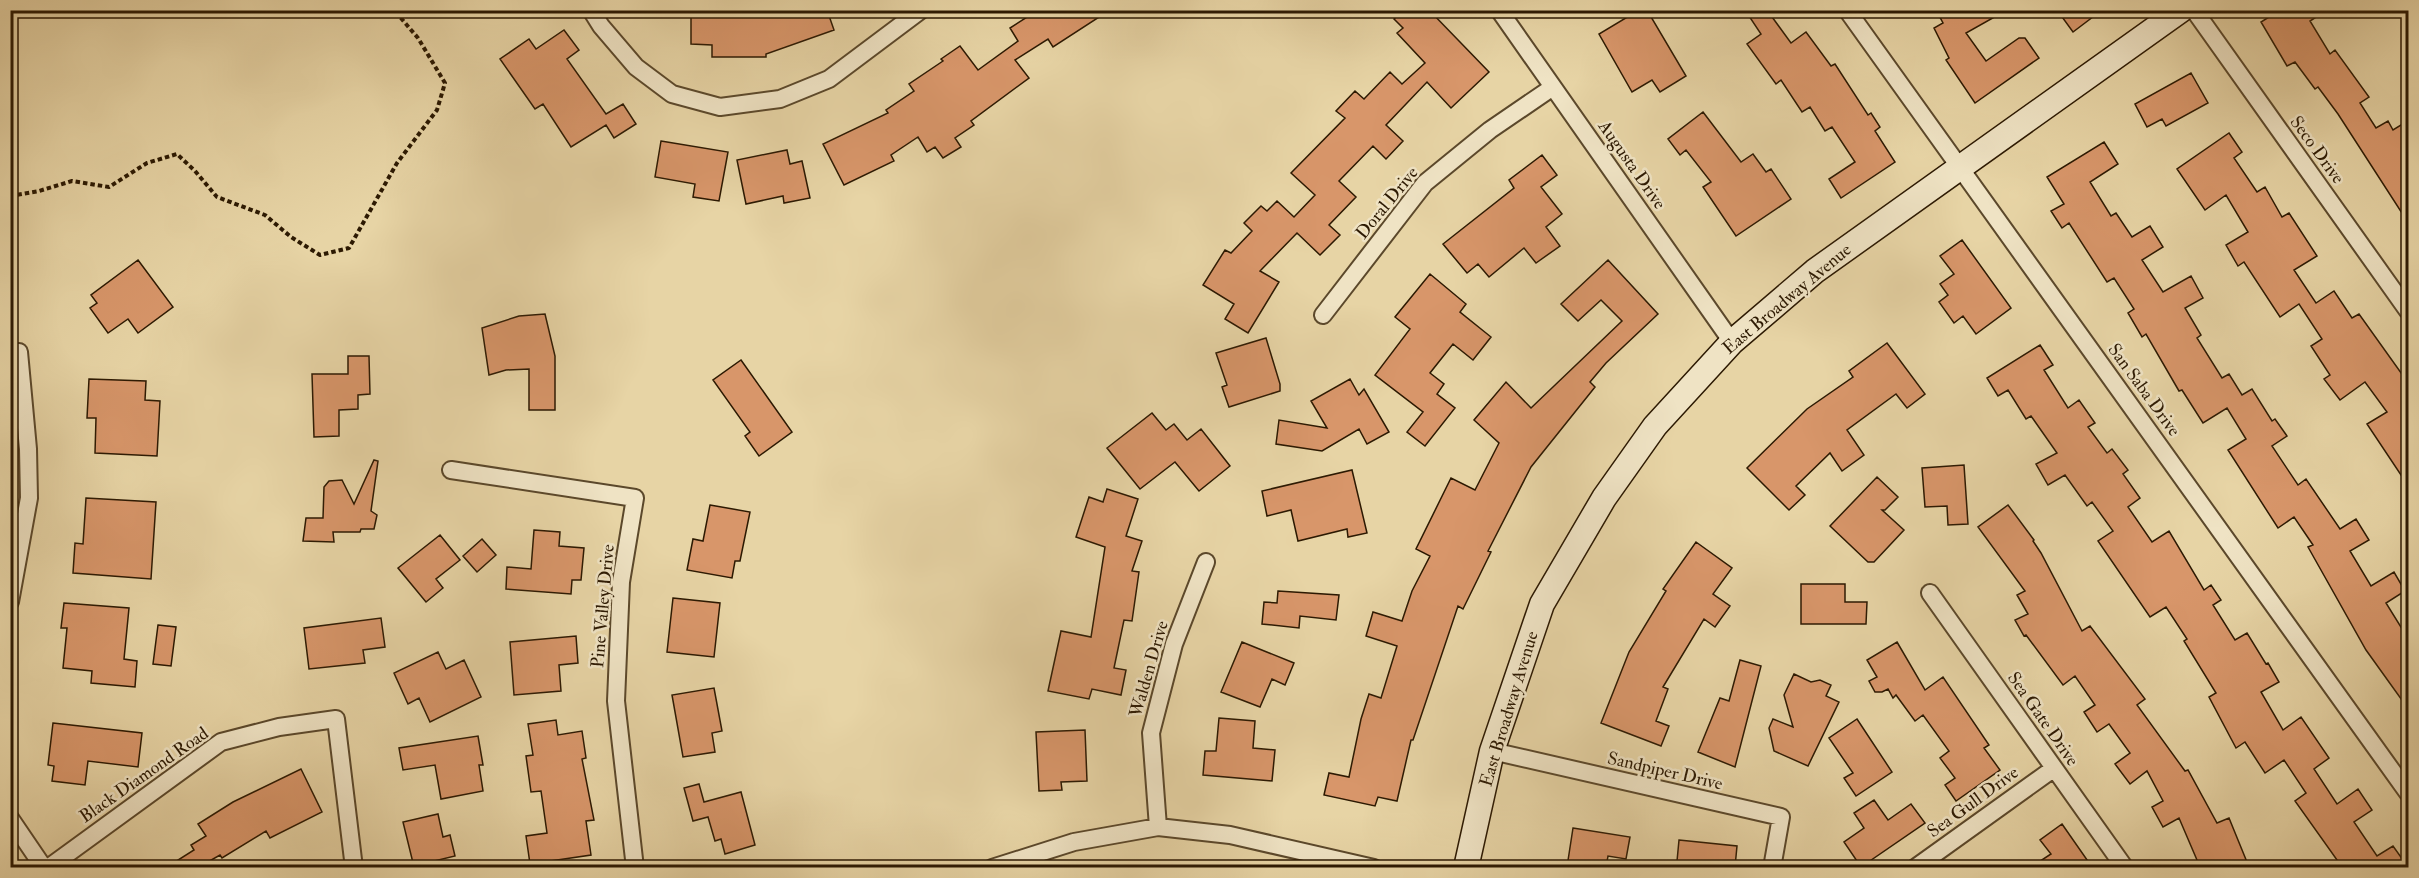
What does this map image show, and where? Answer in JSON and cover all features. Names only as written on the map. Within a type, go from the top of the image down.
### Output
[{"type":"street","points":[[591,10],[601,26],[636,67],[672,94],[720,107],[780,99],[829,79],[921,10]]},
{"type":"street","name":"Augusta Drive","points":[[1499,10],[1732,342]]},
{"type":"street","name":"San Saba Drive","points":[[1847,10],[2409,793]]},
{"type":"street","name":"East Broadway Avenue","points":[[1466,867],[1492,751],[1542,604],[1604,498],[1655,426],[1732,342],[1815,271],[2181,10]]},
{"type":"street","name":"Seco Drive","points":[[2194,10],[2409,311]]},
{"type":"street","name":"Doral Drive","points":[[1323,315],[1425,183],[1490,130],[1553,87]]},
{"type":"street","points":[[10,602],[29,498],[28,449],[19,352]]},
{"type":"street","name":"Pine Valley Drive","points":[[451,470],[635,498],[621,582],[616,701],[635,867]]},
{"type":"street","name":"Walden Drive","points":[[1158,827],[1151,732],[1173,644],[1206,561]]},
{"type":"street","name":"Sea Gate Drive","points":[[1930,592],[2053,769],[2125,867]]},
{"type":"street","name":"Black Diamond Road","points":[[48,867],[221,742],[279,728],[336,719],[354,867]]},
{"type":"street","name":"Sandpiper Drive","points":[[1492,751],[1781,817],[1772,867]]},
{"type":"street","name":"Sea Gull Drive","points":[[1915,867],[2053,769]]},
{"type":"street","points":[[10,818],[44,867]]},
{"type":"street","points":[[992,867],[1074,842],[1158,827],[1230,835],[1374,867]]},
{"type":"path","points":[[10,196],[39,191],[72,181],[109,187],[147,163],[177,154],[217,197],[265,215],[291,237],[320,255],[349,248],[397,163],[437,110],[444,83],[418,38],[394,10]]},
{"type":"building","points":[[715,10],[827,10],[834,30],[766,54],[766,57],[712,57],[712,45],[691,44],[691,16],[715,17]]},
{"type":"building","points":[[1038,10],[1110,10],[1053,47],[1048,39],[1015,60],[1029,78],[971,121],[974,125],[955,138],[961,147],[943,158],[935,147],[927,152],[918,137],[891,155],[894,161],[844,185],[823,144],[888,113],[886,110],[914,91],[909,84],[943,61],[941,59],[960,46],[978,70],[1018,41],[1010,28]]},
{"type":"building","points":[[1403,10],[1429,10],[1489,72],[1451,108],[1427,82],[1386,125],[1403,141],[1386,159],[1373,146],[1339,181],[1356,197],[1329,225],[1340,235],[1320,255],[1297,233],[1260,271],[1279,282],[1248,333],[1225,319],[1234,304],[1203,285],[1225,250],[1231,253],[1252,231],[1244,223],[1261,206],[1267,211],[1277,201],[1294,217],[1315,195],[1291,173],[1345,118],[1336,111],[1355,91],[1364,99],[1390,72],[1402,84],[1425,63],[1397,33],[1403,28],[1394,19]]},
{"type":"building","points":[[1639,10],[1647,10],[1686,76],[1660,92],[1652,80],[1632,92],[1599,34]]},
{"type":"building","points":[[1745,10],[1767,10],[1791,43],[1806,32],[1831,66],[1835,64],[1868,115],[1871,113],[1880,127],[1875,131],[1895,162],[1841,198],[1829,179],[1855,162],[1832,127],[1825,131],[1810,107],[1802,112],[1781,80],[1776,84],[1747,44],[1761,34]]},
{"type":"building","points":[[1936,10],[2007,10],[1966,33],[1986,61],[2019,38],[2025,38],[2039,58],[1975,103],[1946,60],[1949,58],[1934,28],[1943,23]]},
{"type":"building","points":[[2057,10],[2102,10],[2073,32]]},
{"type":"building","points":[[2280,10],[2327,10],[2310,21],[2330,54],[2335,50],[2369,97],[2360,103],[2376,128],[2388,121],[2393,130],[2409,120],[2409,224],[2318,87],[2315,89],[2295,62],[2287,66],[2261,22]]},
{"type":"building","points":[[564,30],[579,50],[567,59],[606,114],[623,104],[636,124],[614,138],[606,125],[571,147],[543,104],[535,109],[500,59],[529,39],[536,49]]},
{"type":"building","points":[[2191,73],[2208,103],[2166,126],[2162,119],[2147,127],[2135,104]]},
{"type":"building","points":[[1703,112],[1741,162],[1753,154],[1766,172],[1771,169],[1791,199],[1736,236],[1703,187],[1711,182],[1686,150],[1680,155],[1668,139]]},
{"type":"building","points":[[2229,133],[2242,152],[2234,158],[2257,192],[2265,187],[2282,217],[2289,213],[2317,256],[2294,270],[2316,303],[2334,291],[2352,318],[2359,314],[2409,384],[2409,487],[2367,424],[2387,412],[2365,382],[2340,400],[2324,379],[2330,375],[2311,346],[2322,339],[2299,304],[2280,317],[2244,262],[2238,266],[2226,245],[2248,232],[2226,195],[2205,210],[2177,169]]},
{"type":"building","points":[[661,141],[728,152],[719,201],[693,197],[695,184],[655,177]]},
{"type":"building","points":[[2104,142],[2118,164],[2090,182],[2111,216],[2116,213],[2132,237],[2150,226],[2163,247],[2142,260],[2163,292],[2191,276],[2203,298],[2185,308],[2201,335],[2197,338],[2222,378],[2229,374],[2242,395],[2252,389],[2272,421],[2275,419],[2287,436],[2272,446],[2298,485],[2306,479],[2340,529],[2356,519],[2369,540],[2350,551],[2371,586],[2394,572],[2405,591],[2386,603],[2409,640],[2409,710],[2366,650],[2308,547],[2313,545],[2294,517],[2278,528],[2228,450],[2246,439],[2227,408],[2203,423],[2182,390],[2179,391],[2146,334],[2142,337],[2128,313],[2134,309],[2114,278],[2107,282],[2069,223],[2062,228],[2051,211],[2064,204],[2047,177]]},
{"type":"building","points":[[787,150],[790,164],[802,161],[810,198],[784,203],[783,196],[746,204],[737,160]]},
{"type":"building","points":[[1542,155],[1557,175],[1541,187],[1562,214],[1546,227],[1560,246],[1536,263],[1524,248],[1489,277],[1478,264],[1467,273],[1443,244],[1514,188],[1509,180]]},
{"type":"building","points":[[1962,240],[2011,308],[1976,334],[1963,316],[1954,323],[1939,302],[1948,295],[1940,284],[1954,274],[1940,256]]},
{"type":"building","points":[[138,260],[173,307],[138,333],[128,319],[108,333],[90,308],[97,303],[91,295]]},
{"type":"building","points":[[1608,260],[1658,314],[1606,363],[1590,382],[1595,387],[1531,467],[1488,551],[1491,552],[1463,609],[1458,606],[1413,740],[1411,740],[1397,801],[1378,797],[1375,806],[1324,795],[1329,773],[1349,777],[1361,719],[1369,694],[1381,698],[1397,646],[1366,636],[1373,612],[1402,621],[1412,591],[1430,556],[1416,549],[1451,478],[1475,490],[1499,443],[1474,420],[1506,382],[1531,408],[1622,321],[1601,300],[1578,321],[1561,304]]},
{"type":"building","points":[[1430,274],[1466,304],[1460,312],[1491,337],[1473,360],[1453,344],[1430,373],[1444,384],[1437,394],[1455,408],[1425,446],[1407,432],[1423,412],[1375,375],[1410,329],[1395,317]]},
{"type":"building","points":[[545,314],[555,356],[555,410],[529,410],[529,369],[506,370],[489,375],[482,328],[519,316]]},
{"type":"building","points":[[1266,338],[1280,391],[1229,407],[1222,387],[1227,385],[1216,353]]},
{"type":"building","points":[[1887,343],[1925,394],[1907,408],[1896,394],[1847,430],[1864,455],[1842,471],[1830,453],[1796,486],[1805,495],[1789,510],[1747,468],[1807,409],[1853,377],[1849,371]]},
{"type":"building","points":[[2040,345],[2053,365],[2044,370],[2068,408],[2079,400],[2095,423],[2088,427],[2107,453],[2112,449],[2128,470],[2123,474],[2140,498],[2128,507],[2152,542],[2169,531],[2204,590],[2211,585],[2221,600],[2213,605],[2235,640],[2247,633],[2266,664],[2268,663],[2279,682],[2261,692],[2283,730],[2301,717],[2329,758],[2314,769],[2337,804],[2358,789],[2372,810],[2354,822],[2377,856],[2393,846],[2408,867],[2342,867],[2295,801],[2306,793],[2284,760],[2265,773],[2245,742],[2236,748],[2209,697],[2216,693],[2184,641],[2187,639],[2166,607],[2150,617],[2098,541],[2113,531],[2092,502],[2087,506],[2065,475],[2048,485],[2036,464],[2057,453],[2031,416],[2026,419],[2008,390],[1998,396],[1987,378]]},
{"type":"building","points":[[348,356],[369,356],[370,394],[358,395],[358,409],[339,410],[339,436],[314,437],[312,374],[348,374]]},
{"type":"building","points":[[741,360],[792,432],[759,456],[745,436],[750,432],[713,380]]},
{"type":"building","points":[[89,379],[146,381],[145,400],[160,401],[157,456],[95,453],[96,418],[87,418]]},
{"type":"building","points":[[1350,379],[1359,395],[1364,389],[1389,432],[1367,444],[1359,429],[1322,451],[1276,444],[1279,420],[1327,428],[1311,401]]},
{"type":"building","points":[[1152,413],[1166,430],[1174,424],[1187,440],[1201,429],[1230,466],[1199,491],[1175,462],[1140,489],[1107,448]]},
{"type":"building","points":[[374,460],[378,461],[371,511],[377,515],[374,529],[361,529],[360,532],[333,532],[334,542],[303,541],[306,518],[323,518],[324,487],[329,481],[342,480],[354,504]]},
{"type":"building","points":[[1964,465],[1968,524],[1948,525],[1947,506],[1925,507],[1922,468]]},
{"type":"building","points":[[1352,470],[1367,533],[1348,537],[1347,529],[1298,541],[1291,510],[1267,516],[1262,491]]},
{"type":"building","points":[[1877,477],[1898,497],[1885,510],[1882,510],[1904,530],[1874,562],[1868,562],[1830,526]]},
{"type":"building","points":[[1107,489],[1138,499],[1126,536],[1142,541],[1132,571],[1139,572],[1132,621],[1124,620],[1114,668],[1126,670],[1121,695],[1092,689],[1089,699],[1048,691],[1061,631],[1091,637],[1105,547],[1076,537],[1089,497],[1103,502]]},
{"type":"building","points":[[86,498],[156,502],[151,579],[73,573],[75,543],[83,544]]},
{"type":"building","points":[[710,505],[750,512],[740,561],[735,561],[732,578],[687,570],[693,539],[703,541]]},
{"type":"building","points":[[2008,505],[2034,540],[2082,631],[2090,626],[2145,699],[2137,705],[2185,771],[2188,770],[2217,823],[2229,818],[2249,867],[2200,867],[2179,818],[2163,827],[2152,807],[2163,801],[2147,771],[2130,784],[2115,764],[2130,753],[2109,724],[2097,732],[2084,712],[2095,705],[2075,676],[2063,685],[2026,635],[2024,636],[2015,620],[2028,614],[2017,595],[2025,591],[1978,527]]},
{"type":"building","points":[[534,530],[560,532],[559,546],[584,548],[581,580],[572,580],[571,594],[506,589],[507,567],[531,569]]},
{"type":"building","points":[[440,535],[460,560],[436,579],[443,588],[426,602],[398,568]]},
{"type":"building","points":[[482,539],[496,555],[477,572],[463,556]]},
{"type":"building","points":[[1696,542],[1732,568],[1713,594],[1730,606],[1715,627],[1704,619],[1663,687],[1668,689],[1656,721],[1669,726],[1661,746],[1601,723],[1629,652],[1666,591],[1663,589]]},
{"type":"building","points":[[1801,584],[1845,584],[1845,602],[1867,602],[1866,624],[1801,624]]},
{"type":"building","points":[[1278,591],[1339,595],[1336,620],[1300,616],[1299,628],[1262,624],[1264,602],[1277,603]]},
{"type":"building","points":[[673,598],[720,603],[714,657],[667,652]]},
{"type":"building","points":[[64,603],[129,608],[124,659],[137,661],[135,687],[91,683],[92,671],[63,668],[67,628],[61,628]]},
{"type":"building","points":[[381,618],[385,647],[363,650],[365,663],[309,669],[304,628]]},
{"type":"building","points":[[158,625],[176,627],[171,666],[153,664]]},
{"type":"building","points":[[576,636],[578,663],[559,665],[561,691],[514,695],[510,642]]},
{"type":"building","points":[[1242,642],[1294,663],[1285,685],[1272,679],[1260,707],[1221,692]]},
{"type":"building","points":[[1897,642],[1925,690],[1943,677],[1989,745],[1984,748],[2000,770],[1956,801],[1945,785],[1955,778],[1940,758],[1949,751],[1923,715],[1915,721],[1896,695],[1893,698],[1888,689],[1875,692],[1869,681],[1877,677],[1867,660]]},
{"type":"building","points":[[438,652],[446,669],[464,660],[481,697],[430,722],[419,698],[408,704],[394,673]]},
{"type":"building","points":[[1740,660],[1761,666],[1735,767],[1698,752],[1720,698],[1729,701]]},
{"type":"building","points":[[1794,674],[1811,682],[1820,680],[1831,685],[1826,696],[1839,702],[1808,766],[1774,751],[1769,728],[1773,719],[1793,727],[1784,695]]},
{"type":"building","points":[[714,688],[722,731],[712,733],[715,752],[683,757],[672,695]]},
{"type":"building","points":[[1219,718],[1255,721],[1253,748],[1275,750],[1272,781],[1203,775],[1205,751],[1216,751]]},
{"type":"building","points":[[1857,719],[1892,772],[1856,796],[1844,778],[1853,773],[1829,738]]},
{"type":"building","points":[[556,720],[558,735],[582,731],[586,758],[582,759],[594,820],[586,821],[591,855],[530,864],[526,836],[547,833],[541,791],[531,792],[526,756],[533,755],[528,724]]},
{"type":"building","points":[[53,723],[142,733],[138,767],[88,761],[85,785],[52,781],[54,766],[48,765]]},
{"type":"building","points":[[1085,730],[1087,781],[1061,782],[1062,790],[1039,791],[1036,732]]},
{"type":"building","points":[[478,736],[483,765],[479,765],[483,791],[441,799],[435,765],[403,770],[399,748]]},
{"type":"building","points":[[301,769],[322,812],[270,838],[266,831],[222,858],[220,855],[199,867],[167,867],[194,850],[191,845],[206,836],[198,824],[233,802]]},
{"type":"building","points":[[699,784],[704,802],[741,792],[755,845],[725,854],[721,839],[715,841],[708,817],[693,821],[684,788]]},
{"type":"building","points":[[1874,800],[1888,820],[1911,804],[1925,823],[1861,867],[1844,842],[1864,828],[1854,813]]},
{"type":"building","points":[[438,814],[443,837],[450,835],[455,856],[434,861],[435,867],[414,867],[403,822]]},
{"type":"building","points":[[2062,824],[2092,867],[2031,867],[2051,854],[2040,840]]},
{"type":"building","points":[[1573,828],[1630,837],[1626,859],[1608,856],[1606,867],[1567,867]]},
{"type":"building","points":[[1679,840],[1737,846],[1735,867],[1703,867],[1703,864],[1677,861]]}]
